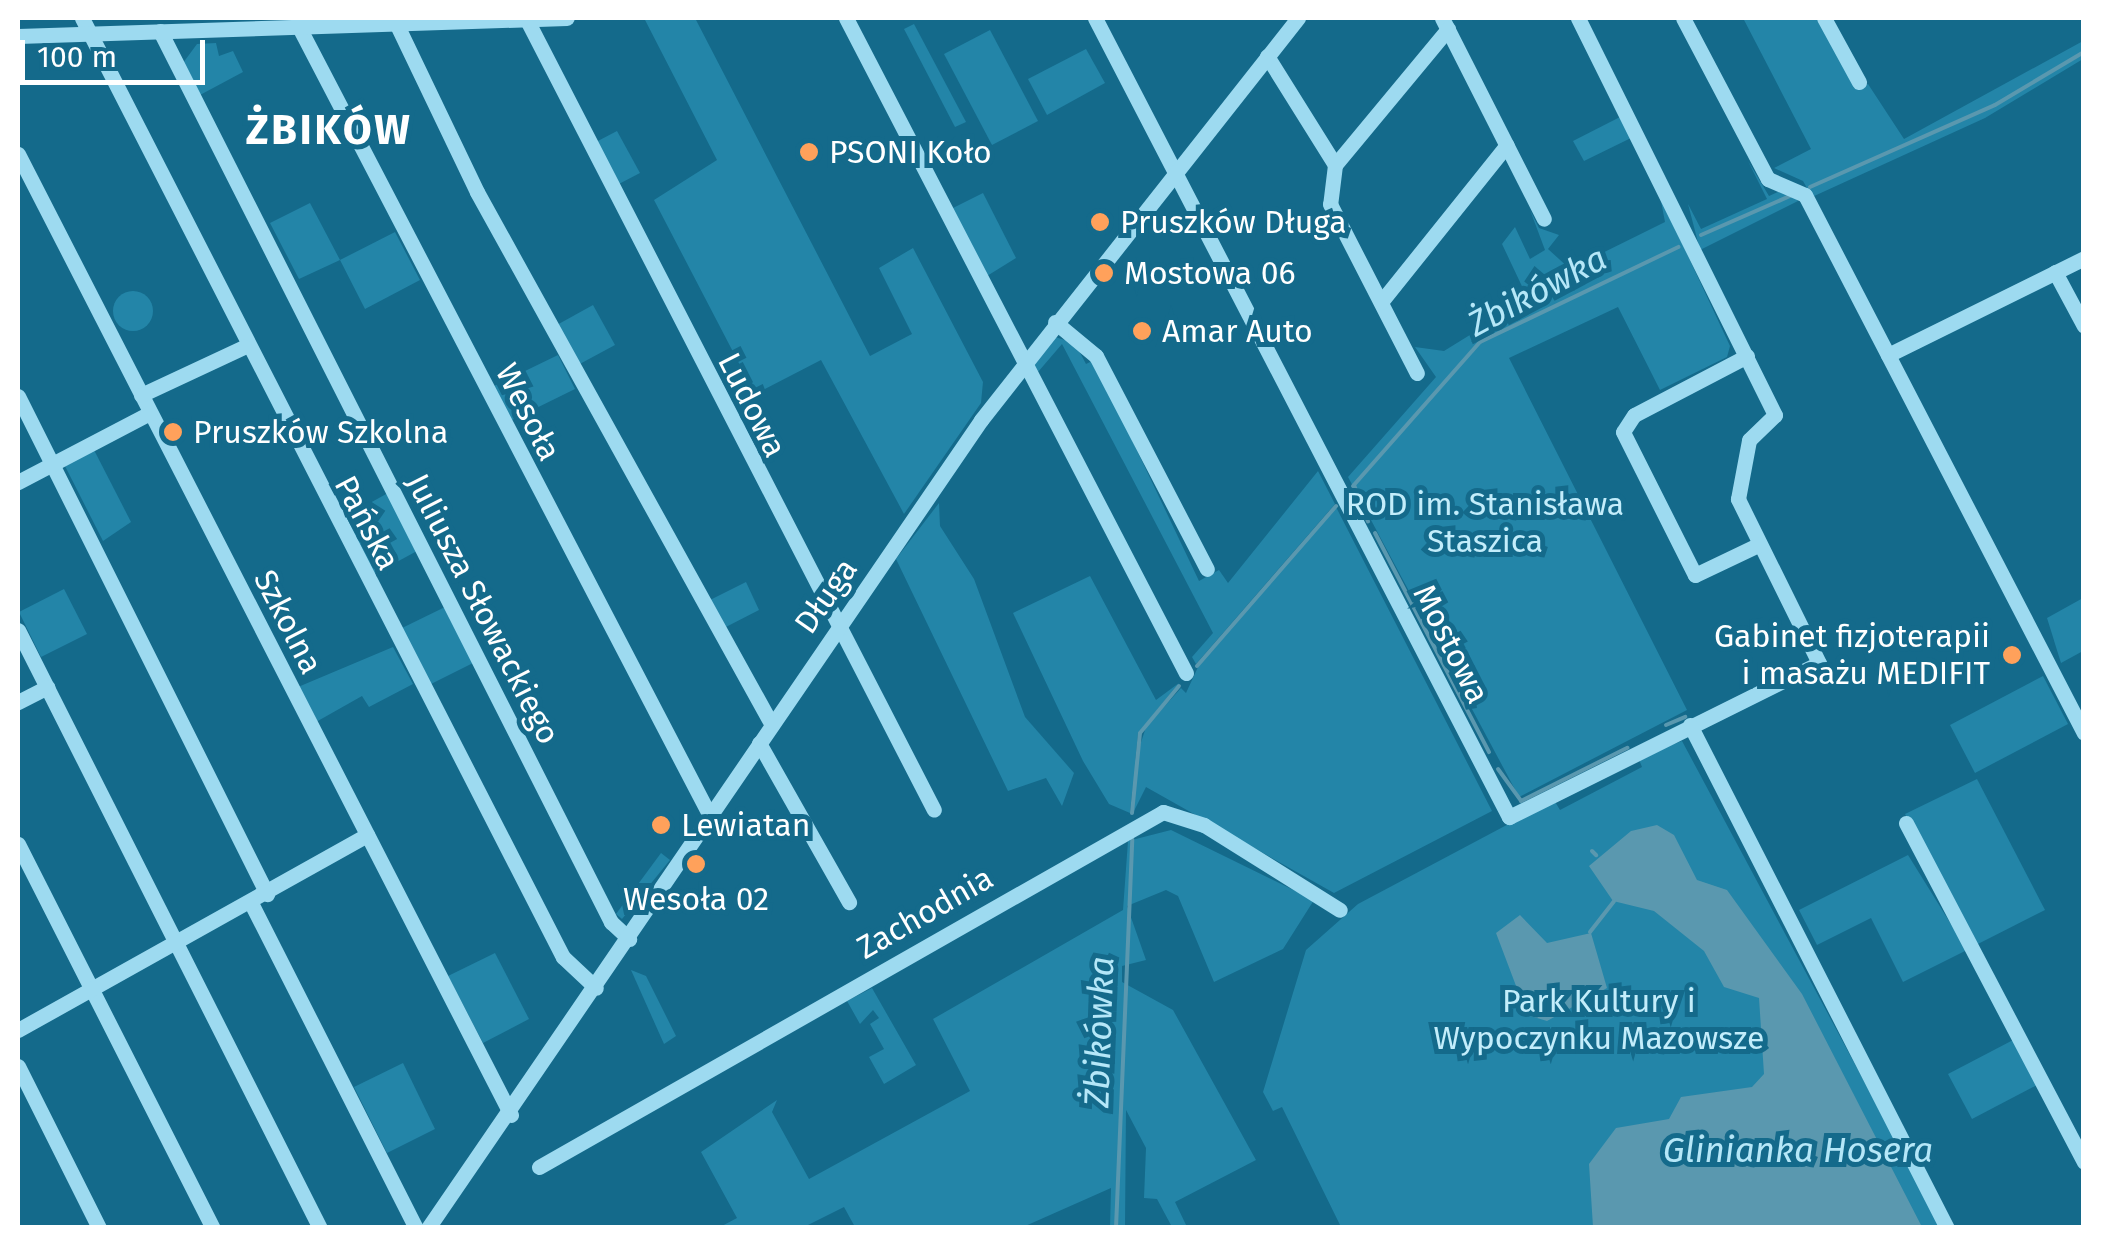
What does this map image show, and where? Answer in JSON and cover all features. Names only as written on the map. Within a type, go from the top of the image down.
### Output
[{"type":"street","name":"Pańska","points":[[82,18],[244,347],[563,958],[596,988]]},
{"type":"street","points":[[18,36],[160,31],[216,24],[300,29],[364,22],[398,25],[559,18]]},
{"type":"street","points":[[846,18],[1186,673]]},
{"type":"street","name":"Mostowa","points":[[1094,18],[1508,817],[1690,725]]},
{"type":"street","name":"Długa","points":[[428,1228],[510,1115],[838,626],[1024,361],[1298,18]]},
{"type":"street","points":[[1578,18],[1775,415],[1749,440],[1737,477],[1758,545],[1819,663],[1690,725],[1947,1228]]},
{"type":"street","points":[[1683,18],[1768,179],[1801,188],[2084,732]]},
{"type":"street","points":[[1830,20],[1859,82]]},
{"type":"street","name":"Ludowa","points":[[528,22],[934,810]]},
{"type":"street","points":[[1417,373],[1330,204],[1335,164],[1445,23],[1544,219]]},
{"type":"street","points":[[398,25],[486,208],[772,725]]},
{"type":"street","name":"Wesoła","points":[[300,29],[710,816]]},
{"type":"street","name":"Juliusza Słowackiego","points":[[160,31],[611,922],[628,939]]},
{"type":"street","points":[[1267,56],[1335,164]]},
{"type":"street","points":[[1381,302],[1507,146]]},
{"type":"street","name":"Szkolna","points":[[18,154],[510,1115]]},
{"type":"street","points":[[1888,355],[2084,258]]},
{"type":"street","points":[[2056,272],[2084,326]]},
{"type":"street","points":[[1054,322],[1096,356],[1207,568]]},
{"type":"street","points":[[141,395],[244,347]]},
{"type":"street","points":[[1747,356],[1634,414],[1623,432],[1696,575],[1758,545]]},
{"type":"street","points":[[18,396],[268,894]]},
{"type":"street","points":[[18,482],[150,413]]},
{"type":"street","points":[[18,630],[320,1228]]},
{"type":"street","points":[[18,702],[46,687]]},
{"type":"street","points":[[760,743],[849,902]]},
{"type":"street","name":"Zachodnia","points":[[539,1167],[1163,812],[1204,825],[1340,910]]},
{"type":"street","points":[[1906,823],[2084,1162]]},
{"type":"street","points":[[18,1030],[177,945],[367,835]]},
{"type":"street","points":[[18,844],[213,1228]]},
{"type":"street","points":[[252,903],[416,1228]]},
{"type":"street","points":[[18,1066],[99,1228]]},
{"type":"green space","points":[[644,18],[695,18],[870,356],[912,334],[879,268],[913,248],[983,382],[981,403],[904,514],[821,360],[755,394],[654,200],[717,160]]},
{"type":"green space","points":[[1743,18],[1819,18],[1859,89],[1868,84],[1904,139],[2083,41],[2083,59],[1985,118],[1812,197],[1803,181],[1774,168],[1811,149]]},
{"type":"green space","points":[[914,24],[966,122],[955,127],[904,29]]},
{"type":"green space","points":[[990,30],[1038,121],[992,145],[944,54]]},
{"type":"green space","points":[[216,43],[219,56],[233,51],[243,72],[200,95],[183,63],[197,44]]},
{"type":"green space","points":[[1086,49],[1105,83],[1047,115],[1028,79]]},
{"type":"green space","points":[[1620,117],[1631,138],[1584,161],[1573,141]]},
{"type":"green space","points":[[617,131],[640,173],[615,186],[594,143]]},
{"type":"green space","points":[[1748,161],[1769,196],[1787,188],[1798,201],[1700,250],[1688,204],[1701,229],[1767,199]]},
{"type":"green space","points":[[983,193],[1016,258],[987,276],[951,209]]},
{"type":"green space","name":"ROD im. Stanisława Staszica","points":[[1660,196],[1730,346],[1727,357],[1660,390],[1618,307],[1509,358],[1687,710],[1519,797],[1348,477],[1436,377],[1415,347],[1444,351],[1528,299],[1502,244],[1515,227],[1530,259],[1545,250],[1530,210],[1539,228],[1559,235],[1548,249],[1570,269],[1665,222]]},
{"type":"green space","points":[[310,203],[340,260],[299,279],[270,223]]},
{"type":"green space","points":[[395,232],[420,280],[365,309],[340,260]]},
{"type":"green space","points":[[133,291],[147,297],[153,311],[147,325],[133,331],[119,325],[113,311],[119,297]]},
{"type":"green space","points":[[593,305],[615,345],[576,366],[555,326]]},
{"type":"green space","points":[[1055,337],[1075,343],[1086,364],[1094,360],[1199,581],[1219,570],[1228,583],[1318,471],[1335,504],[1196,664],[1192,657],[1213,633],[1062,344],[1038,372],[1033,366]]},
{"type":"green space","points":[[558,355],[575,389],[510,421],[492,387]]},
{"type":"green space","points":[[94,450],[131,522],[103,541],[65,466]]},
{"type":"green space","points":[[388,493],[417,551],[369,577],[339,520]]},
{"type":"green space","points":[[939,503],[940,526],[974,579],[1025,717],[1074,773],[1062,806],[1046,778],[1008,791],[896,559]]},
{"type":"green space","name":"ROD im. Stanisława Staszica","points":[[1336,507],[1492,811],[1334,893],[1146,787],[1133,813],[1132,770],[1146,727],[1181,688],[1186,693],[1198,667]]},
{"type":"green space","points":[[1090,576],[1156,700],[1179,683],[1138,733],[1130,813],[1109,804],[1083,761],[1013,613]]},
{"type":"green space","points":[[746,582],[759,610],[722,629],[708,601]]},
{"type":"green space","points":[[64,589],[87,634],[41,657],[19,612]]},
{"type":"green space","points":[[2083,598],[2083,651],[2061,663],[2047,618]]},
{"type":"green space","points":[[445,607],[473,663],[425,687],[400,629]]},
{"type":"green space","points":[[393,647],[413,684],[369,707],[362,696],[316,722],[298,687]]},
{"type":"green space","points":[[2043,676],[2068,724],[1975,773],[1950,725]]},
{"type":"green space","name":"Park Kultury i Wypoczynku Mazowsze","points":[[1682,741],[1942,1227],[1341,1227],[1282,1107],[1273,1111],[1263,1092],[1306,950],[1358,904],[1554,800],[1560,810],[1642,767],[1638,757]]},
{"type":"green space","points":[[1977,779],[2045,910],[1974,946],[1905,814]]},
{"type":"green space","points":[[1171,830],[1314,900],[1283,949],[1214,982],[1178,896],[1166,890],[1127,906],[1146,960],[1122,966],[1122,982],[1173,1010],[1256,1160],[1175,1202],[1187,1227],[1172,1227],[1157,1199],[1144,1198],[1146,1148],[1126,1110],[1125,1227],[1110,1227],[1111,1188],[1023,1227],[855,1227],[844,1207],[804,1227],[720,1227],[737,1218],[701,1152],[777,1100],[772,1112],[809,1179],[970,1091],[933,1019],[1123,910],[1128,841]]},
{"type":"green space","points":[[661,853],[670,860],[622,919],[616,914]]},
{"type":"green space","points":[[1908,855],[1967,950],[1903,982],[1871,918],[1817,945],[1799,910]]},
{"type":"green space","points":[[495,953],[529,1019],[483,1043],[448,976]]},
{"type":"green space","points":[[631,970],[646,976],[676,1036],[664,1044]]},
{"type":"green space","points":[[872,988],[916,1065],[884,1084],[869,1057],[884,1049],[870,1024],[879,1018],[873,1010],[860,1024],[847,1001]]},
{"type":"green space","points":[[2015,1039],[2039,1084],[1972,1119],[1948,1074]]},
{"type":"green space","points":[[403,1063],[435,1129],[387,1153],[354,1087]]},
{"type":"water","name":"Glinianka Hosera","points":[[1657,825],[1674,835],[1697,880],[1727,890],[1802,994],[1922,1227],[1593,1227],[1589,1164],[1616,1128],[1669,1119],[1681,1097],[1752,1087],[1764,1074],[1759,998],[1724,987],[1704,951],[1654,911],[1613,901],[1589,866],[1631,831]]},
{"type":"water","points":[[1520,915],[1547,943],[1591,933],[1607,988],[1547,1021],[1527,1015],[1496,933]]},
{"type":"waterway","name":"Żbikówka","points":[[1810,187],[1995,105],[2084,52]]},
{"type":"waterway","name":"Żbikówka","points":[[1701,235],[1792,195]]},
{"type":"waterway","name":"Żbikówka","points":[[1353,486],[1480,342],[1678,247]]},
{"type":"waterway","points":[[1354,485],[1368,521]]},
{"type":"waterway","name":"Żbikówka","points":[[1197,666],[1336,506]]},
{"type":"waterway","points":[[1375,533],[1489,752]]},
{"type":"waterway","name":"Żbikówka","points":[[1132,813],[1140,733],[1179,686]]},
{"type":"waterway","points":[[1666,725],[1685,717]]},
{"type":"waterway","points":[[1498,769],[1521,801],[1627,748]]},
{"type":"waterway","name":"Żbikówka","points":[[1116,1228],[1132,839]]},
{"type":"waterway","points":[[1592,851],[1596,855]]},
{"type":"waterway","points":[[1590,932],[1614,901]]},
{"type":"place","name":"PSONI Koło","points":[[809,152]]},
{"type":"place","name":"Pruszków Długa","points":[[1100,222]]},
{"type":"place","name":"Mostowa 06","points":[[1104,273]]},
{"type":"place","name":"Amar Auto","points":[[1142,331]]},
{"type":"place","name":"Pruszków Szkolna","points":[[173,432]]},
{"type":"place","name":"Gabinet fizjoterapii i masażu MEDIFIT","points":[[2012,655]]},
{"type":"place","name":"Lewiatan","points":[[661,825]]},
{"type":"place","name":"Wesoła 02","points":[[696,864]]},
{"type":"district","name":"ŻBIKÓW","points":[[329,130]]}]
